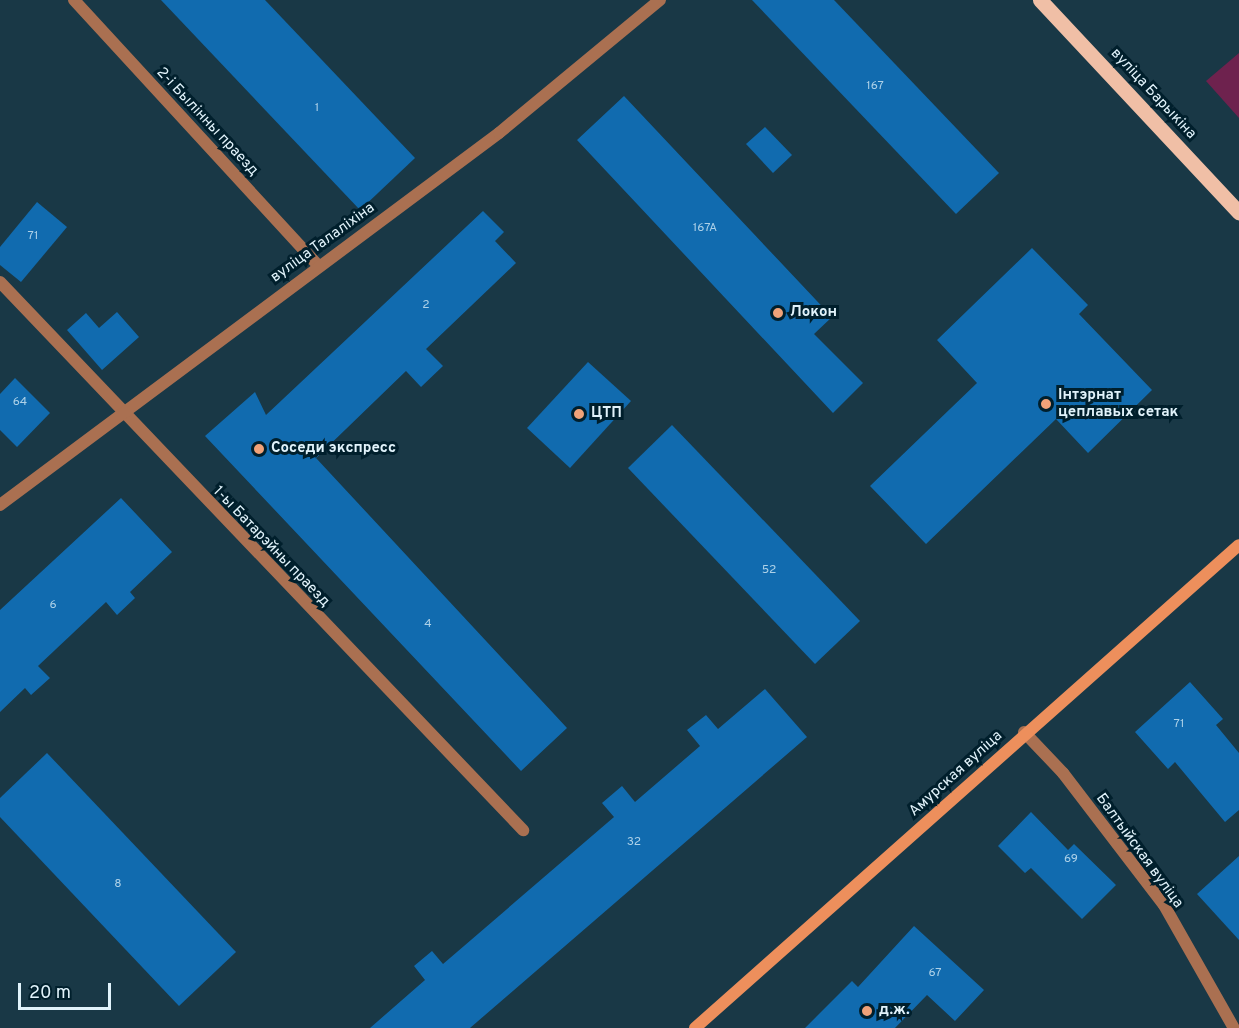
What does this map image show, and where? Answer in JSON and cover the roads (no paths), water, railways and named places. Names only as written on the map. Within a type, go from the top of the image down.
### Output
[{"type":"main road","name":"вуліца Барыкіна","points":[[1040,0],[1239,213]]},
{"type":"street","name":"2-і Былінны праезд","points":[[74,0],[318,265]]},
{"type":"street","name":"вуліца Талаліхіна","points":[[0,505],[318,265],[499,133],[660,0]]},
{"type":"street","name":"1-ы Батарэйны праезд","points":[[0,282],[121,412],[523,830]]},
{"type":"street","name":"Амурская вуліца","points":[[695,1028],[1024,732],[1239,545]]},
{"type":"street","name":"Балтыйская вуліца","points":[[1024,732],[1063,773],[1164,905],[1234,1028]]},
{"type":"place","name":"Локон","points":[[778,313]]},
{"type":"place","name":"Інтэрнат цеплавых сетак","points":[[1046,404]]},
{"type":"place","name":"ЦТП","points":[[579,414]]},
{"type":"place","name":"Соседи экспресс","points":[[259,449]]},
{"type":"place","name":"д.ж.","points":[[867,1011]]}]
